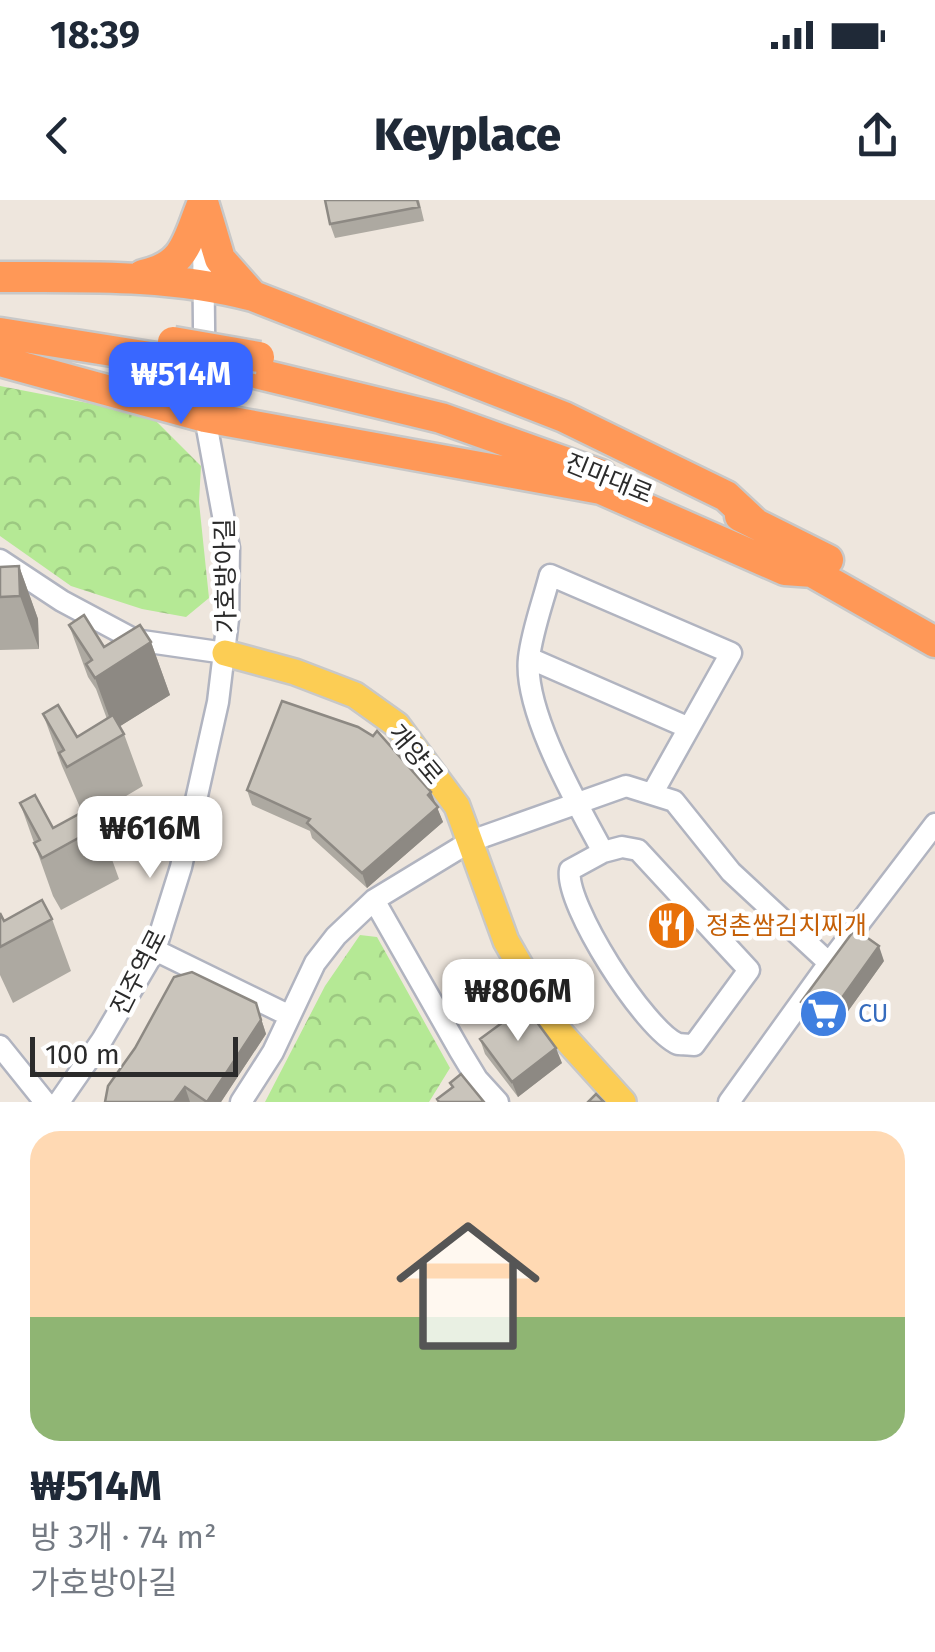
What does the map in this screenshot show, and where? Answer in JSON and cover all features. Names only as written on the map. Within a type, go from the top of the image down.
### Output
[{"type":"highway","points":[[136,277],[172,265],[203,201]]},
{"type":"highway","points":[[203,201],[220,260],[253,296]]},
{"type":"highway","points":[[0,277],[136,277],[204,283],[253,296],[564,417],[726,496],[756,524]]},
{"type":"highway","points":[[0,316],[259,365]]},
{"type":"highway","points":[[0,333],[174,351]]},
{"type":"highway","points":[[0,361],[204,417],[602,488],[785,570],[813,572]]},
{"type":"highway","name":"진마대로","points":[[259,365],[446,402],[552,436],[683,489],[756,524],[837,564],[935,622]]},
{"type":"highway","name":"진마대로","points":[[259,365],[546,453],[676,505],[813,572],[935,642]]},
{"type":"main road","name":"개양로","points":[[225,653],[295,672],[355,696],[397,726],[444,787],[472,841],[483,883],[506,941],[556,1028],[623,1102]]},
{"type":"street","name":"가호방아길","points":[[203,201],[204,417],[229,548],[225,653]]},
{"type":"street","name":"개양로","points":[[0,560],[62,601],[136,640],[225,653]]},
{"type":"street","points":[[603,852],[530,696],[529,658],[550,575],[731,653],[652,794]]},
{"type":"street","name":"진주역로","points":[[59,1102],[102,1040],[155,950],[181,867],[209,747],[225,653]]},
{"type":"street","points":[[529,658],[689,728]]},
{"type":"street","points":[[241,1102],[273,1052],[316,964],[336,936],[374,900],[472,841],[626,786],[674,801],[731,872],[828,962]]},
{"type":"street","points":[[729,1102],[828,962],[935,824]]},
{"type":"street","points":[[622,847],[638,850],[749,970],[694,1045],[678,1044],[650,1018],[599,949],[568,882],[570,870],[603,852],[622,847]]},
{"type":"street","points":[[374,900],[468,1065],[498,1102]]},
{"type":"street","points":[[155,950],[288,1015]]},
{"type":"street","points":[[0,1046],[45,1102]]},
{"type":"green space","points":[[0,386],[150,415],[201,466],[199,502],[209,598],[186,617],[142,609],[71,586],[0,536]]},
{"type":"green space","points":[[360,935],[377,937],[450,1068],[429,1102],[265,1102],[325,986]]},
{"type":"building","points":[[325,200],[417,200],[419,207],[330,224]]},
{"type":"building","points":[[19,566],[20,596],[0,597],[0,567]]},
{"type":"building","points":[[84,615],[104,647],[140,625],[151,642],[95,678],[86,664],[92,660],[69,625]]},
{"type":"building","points":[[282,701],[358,727],[373,736],[377,731],[431,792],[428,795],[438,807],[362,873],[307,823],[310,819],[247,790]]},
{"type":"building","points":[[58,705],[77,737],[113,715],[124,734],[67,767],[59,753],[64,750],[43,714]]},
{"type":"building","points":[[35,795],[53,828],[90,808],[100,826],[42,858],[34,843],[40,840],[20,803]]},
{"type":"building","points":[[42,900],[52,919],[0,947],[0,913],[4,921]]},
{"type":"building","points":[[674,904],[686,919],[658,933],[650,916]]},
{"type":"building","points":[[855,929],[879,946],[826,1020],[801,1002]]},
{"type":"building","points":[[192,972],[256,1003],[261,1020],[207,1102],[185,1087],[174,1102],[105,1102],[108,1086],[135,1048],[174,977]]},
{"type":"building","points":[[525,1006],[556,1048],[512,1082],[480,1039]]},
{"type":"building","points":[[461,1074],[484,1102],[439,1102],[437,1099],[453,1087],[450,1083]]},
{"type":"building","points":[[596,1094],[604,1102],[588,1102]]},
{"type":"place","name":"정촌쌈김치찌개","points":[[671,925]]},
{"type":"place","name":"CU","points":[[823,1013]]}]
